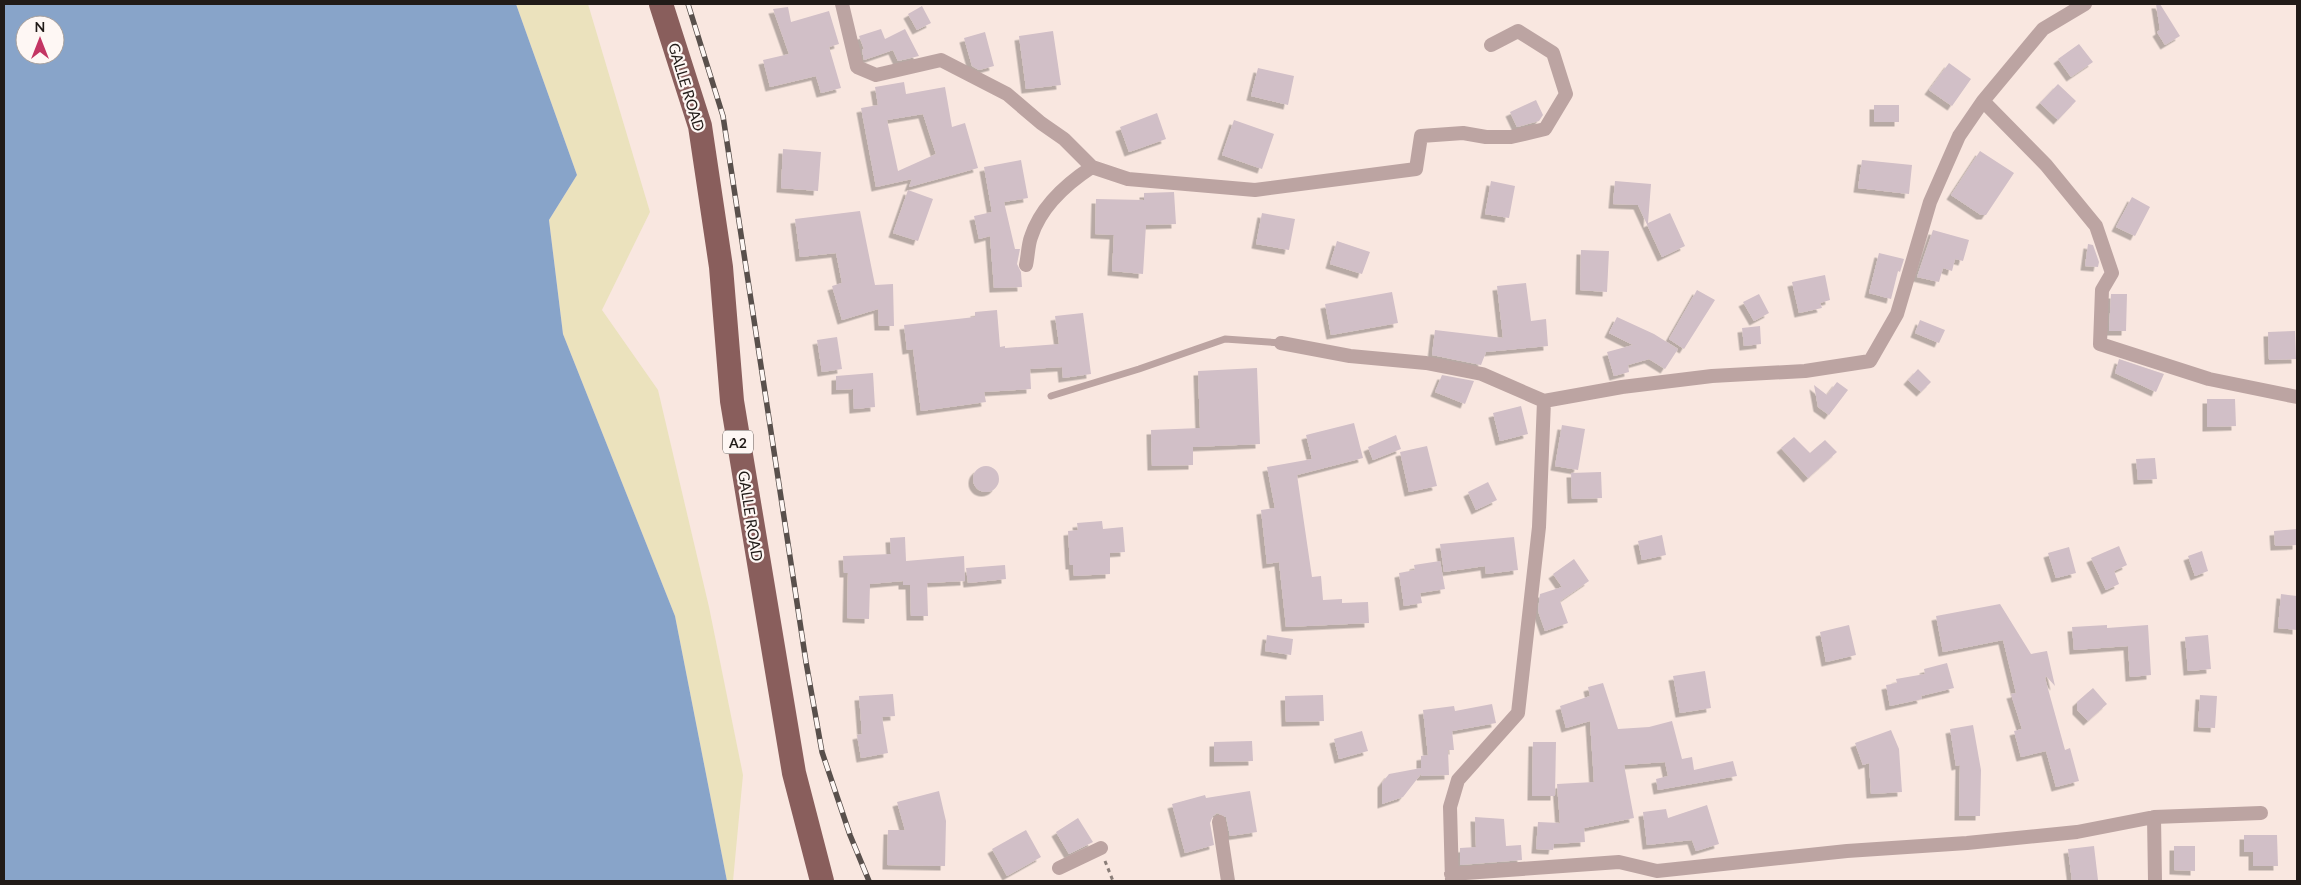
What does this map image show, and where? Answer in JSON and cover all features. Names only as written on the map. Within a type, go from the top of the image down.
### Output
[{"type":"highway","name":"GALLE ROAD","points":[[661,4],[700,126],[721,267],[732,401],[794,773],[822,881]]},
{"type":"street","points":[[842,4],[857,67],[876,75],[941,60],[1008,94],[1064,139],[1092,166],[1128,179],[1255,190],[1416,169],[1421,136],[1463,133],[1486,137],[1511,137],[1545,129],[1566,94],[1553,53],[1518,31],[1491,46]]},
{"type":"street","points":[[1281,343],[1350,356],[1426,363],[1482,374],[1544,401],[1622,387],[1712,376],[1804,371],[1870,361],[1897,314],[1930,202],[1959,136],[1983,101],[2043,29],[2085,4]]},
{"type":"street","points":[[1983,101],[2046,165],[2096,226],[2112,273],[2102,290],[2100,344],[2209,379],[2297,396]]},
{"type":"street","points":[[1026,264],[1030,238],[1042,214],[1068,183],[1092,166]]},
{"type":"street","points":[[1544,401],[1539,527],[1518,713],[1458,780],[1450,807],[1452,877],[1619,862],[1657,871],[1847,851],[1967,843],[2077,832],[2154,817],[2261,813]]},
{"type":"street","points":[[2154,817],[2155,881]]},
{"type":"street","points":[[1219,822],[1228,881]]},
{"type":"street","points":[[1059,868],[1101,848]]},
{"type":"lane","points":[[1051,396],[1139,369],[1225,339],[1281,343]]},
{"type":"path","points":[[1101,848],[1113,881]]},
{"type":"sand","points":[[516,4],[588,4],[650,212],[602,310],[658,390],[709,607],[743,775],[733,881],[727,881],[675,616],[563,334],[549,220],[577,175]]},
{"type":"water","points":[[4,4],[516,4],[577,175],[549,220],[563,334],[675,616],[727,881],[4,881]]},
{"type":"building","points":[[2156,4],[2160,4],[2180,36],[2165,45],[2157,32],[2160,30]]},
{"type":"building","points":[[922,6],[931,23],[917,30],[908,14]]},
{"type":"building","points":[[788,7],[791,22],[829,11],[839,44],[829,47],[841,88],[821,93],[816,76],[770,87],[763,60],[789,54],[773,9]]},
{"type":"building","points":[[881,29],[885,39],[905,29],[919,56],[898,61],[893,50],[864,60],[862,50],[864,49],[859,36]]},
{"type":"building","points":[[1053,31],[1061,85],[1026,89],[1019,36]]},
{"type":"building","points":[[985,32],[994,66],[979,70],[972,66],[964,38]]},
{"type":"building","points":[[2079,44],[2093,62],[2071,77],[2058,59]]},
{"type":"building","points":[[1949,63],[1971,79],[1952,106],[1929,90]]},
{"type":"building","points":[[1258,68],[1294,76],[1288,105],[1251,96]]},
{"type":"building","points":[[904,82],[906,94],[945,87],[952,127],[965,123],[978,168],[909,187],[912,179],[876,187],[861,108],[878,105],[875,87]],"holes":[[[923,114],[936,154],[898,171],[887,120]]]},
{"type":"building","points":[[2058,84],[2076,101],[2058,120],[2040,103]]},
{"type":"building","points":[[1536,100],[1543,115],[1539,121],[1517,127],[1510,112]]},
{"type":"building","points":[[1874,105],[1899,105],[1899,122],[1874,122]]},
{"type":"building","points":[[1157,113],[1166,139],[1129,152],[1120,127]]},
{"type":"building","points":[[1234,120],[1274,134],[1262,169],[1222,155]]},
{"type":"building","points":[[783,149],[821,152],[818,191],[781,188]]},
{"type":"building","points":[[1980,151],[2014,173],[1986,215],[1981,215],[1951,195]]},
{"type":"building","points":[[1021,160],[1028,198],[1004,202],[1015,249],[1020,249],[1017,264],[1021,272],[1022,287],[994,288],[990,236],[979,239],[974,216],[992,212],[984,167]]},
{"type":"building","points":[[1862,160],[1912,165],[1909,194],[1858,188]]},
{"type":"building","points":[[1491,181],[1515,186],[1509,218],[1485,214]]},
{"type":"building","points":[[1615,181],[1651,184],[1648,223],[1670,213],[1685,246],[1662,257],[1638,205],[1613,204]]},
{"type":"building","points":[[908,190],[933,199],[918,241],[893,233]]},
{"type":"building","points":[[1174,192],[1176,224],[1146,225],[1143,274],[1112,271],[1114,235],[1095,234],[1096,199],[1144,200],[1144,193]]},
{"type":"building","points":[[2132,197],[2150,207],[2135,236],[2116,227]]},
{"type":"building","points":[[860,211],[875,285],[893,284],[894,326],[879,326],[878,309],[842,320],[832,286],[842,283],[836,253],[800,257],[795,219]]},
{"type":"building","points":[[1262,213],[1295,219],[1289,250],[1256,244]]},
{"type":"building","points":[[1933,230],[1969,240],[1963,261],[1955,259],[1952,271],[1943,268],[1939,282],[1917,277]]},
{"type":"building","points":[[1337,241],[1370,252],[1362,274],[1330,264]]},
{"type":"building","points":[[2088,244],[2093,245],[2099,262],[2098,267],[2085,266]]},
{"type":"building","points":[[1581,250],[1609,251],[1607,292],[1580,290]]},
{"type":"building","points":[[1879,253],[1904,259],[1900,272],[1898,271],[1891,299],[1869,293]]},
{"type":"building","points":[[1825,275],[1830,300],[1820,303],[1822,308],[1799,313],[1792,282]]},
{"type":"building","points":[[1526,283],[1531,321],[1546,319],[1548,346],[1486,352],[1481,365],[1432,355],[1435,330],[1503,338],[1497,286]]},
{"type":"building","points":[[1697,290],[1715,300],[1684,349],[1669,339]]},
{"type":"building","points":[[1392,292],[1398,323],[1331,335],[1325,304]]},
{"type":"building","points":[[1759,294],[1769,313],[1754,321],[1743,302]]},
{"type":"building","points":[[2111,294],[2127,294],[2126,331],[2109,331]]},
{"type":"building","points":[[997,310],[1000,347],[1005,346],[1005,348],[1059,344],[1055,316],[1083,313],[1091,374],[1063,378],[1062,367],[1030,369],[1031,389],[984,392],[986,402],[921,411],[913,349],[907,350],[904,325],[975,317],[975,312]]},
{"type":"building","points":[[1617,317],[1654,334],[1678,349],[1665,369],[1649,359],[1628,365],[1629,372],[1614,376],[1607,352],[1633,345],[1609,333]]},
{"type":"building","points":[[1920,320],[1945,330],[1939,343],[1915,333]]},
{"type":"building","points":[[1760,326],[1761,344],[1744,346],[1742,328]]},
{"type":"building","points":[[2295,331],[2296,359],[2269,360],[2268,332]]},
{"type":"building","points":[[837,337],[842,369],[822,372],[817,340]]},
{"type":"building","points":[[2119,359],[2164,374],[2156,392],[2115,373]]},
{"type":"building","points":[[1257,368],[1260,444],[1193,447],[1193,465],[1152,466],[1151,430],[1200,428],[1198,371]]},
{"type":"building","points":[[1918,369],[1931,382],[1921,392],[1908,380]]},
{"type":"building","points":[[873,373],[875,407],[854,409],[853,389],[836,390],[836,376]]},
{"type":"building","points":[[1442,375],[1474,381],[1465,404],[1435,392]]},
{"type":"building","points":[[1837,382],[1848,390],[1829,415],[1818,407],[1814,385],[1827,395]]},
{"type":"building","points":[[2207,399],[2235,399],[2236,426],[2207,427]]},
{"type":"building","points":[[1521,406],[1528,434],[1500,441],[1493,413]]},
{"type":"building","points":[[1354,423],[1363,458],[1297,475],[1312,577],[1321,576],[1323,600],[1342,599],[1342,603],[1368,602],[1369,623],[1286,627],[1279,562],[1267,564],[1261,510],[1275,508],[1267,467],[1312,459],[1306,435]]},
{"type":"building","points":[[1562,425],[1585,429],[1578,470],[1555,466]]},
{"type":"building","points":[[1396,435],[1401,449],[1373,460],[1368,447]]},
{"type":"building","points":[[1794,437],[1810,453],[1825,440],[1837,452],[1808,478],[1781,448]]},
{"type":"building","points":[[1427,446],[1437,486],[1409,492],[1400,452]]},
{"type":"building","points":[[2155,458],[2157,479],[2138,480],[2136,459]]},
{"type":"building","points":[[986,466],[995,470],[999,479],[995,488],[986,492],[977,488],[973,479],[977,470]]},
{"type":"building","points":[[1601,472],[1602,498],[1572,499],[1571,473]]},
{"type":"building","points":[[1488,482],[1497,500],[1476,510],[1468,492]]},
{"type":"building","points":[[1102,521],[1103,529],[1123,527],[1125,552],[1110,553],[1110,574],[1074,576],[1073,565],[1070,565],[1068,531],[1078,530],[1077,523]]},
{"type":"building","points":[[2297,529],[2297,545],[2275,546],[2274,531]]},
{"type":"building","points":[[1662,535],[1666,555],[1642,560],[1638,541]]},
{"type":"building","points":[[905,537],[906,561],[964,556],[965,581],[927,583],[928,616],[911,616],[910,585],[903,585],[903,581],[870,584],[869,619],[847,618],[848,573],[844,573],[843,556],[891,554],[890,538]]},
{"type":"building","points":[[1514,537],[1518,570],[1486,574],[1485,566],[1444,572],[1440,544]]},
{"type":"building","points":[[2119,546],[2127,565],[2114,571],[2119,584],[2106,590],[2091,558]]},
{"type":"building","points":[[2069,547],[2076,573],[2056,578],[2048,553]]},
{"type":"building","points":[[2202,551],[2208,571],[2195,576],[2188,556]]},
{"type":"building","points":[[1574,559],[1589,581],[1560,601],[1568,623],[1545,631],[1538,611],[1540,594],[1562,587],[1553,574]]},
{"type":"building","points":[[1440,561],[1445,589],[1420,593],[1422,603],[1404,606],[1399,573],[1415,570],[1414,565]]},
{"type":"building","points":[[1005,565],[1006,579],[968,583],[966,568]]},
{"type":"building","points":[[2281,594],[2297,596],[2297,630],[2278,628]]},
{"type":"building","points":[[2000,604],[2031,654],[2047,651],[2055,686],[2046,676],[2045,678],[2065,750],[2070,748],[2079,781],[2056,787],[2046,751],[2021,757],[2014,731],[2022,729],[2011,694],[2016,693],[2003,640],[1943,652],[1936,616]]},
{"type":"building","points":[[1849,625],[1856,655],[1826,662],[1820,632]]},
{"type":"building","points":[[2107,625],[2107,628],[2148,625],[2151,675],[2130,677],[2128,646],[2074,650],[2072,627]]},
{"type":"building","points":[[1267,635],[1293,639],[1291,655],[1265,651]]},
{"type":"building","points":[[2208,635],[2211,669],[2188,671],[2185,637]]},
{"type":"building","points":[[1947,663],[1954,688],[1921,696],[1922,699],[1890,706],[1886,685],[1897,683],[1896,679],[1925,674],[1924,669]]},
{"type":"building","points":[[1705,671],[1711,708],[1680,713],[1673,676]]},
{"type":"building","points":[[1603,683],[1618,729],[1649,727],[1672,721],[1682,759],[1692,757],[1694,770],[1733,761],[1737,776],[1658,790],[1656,779],[1668,776],[1665,762],[1624,765],[1634,818],[1584,828],[1585,842],[1554,844],[1553,850],[1536,849],[1538,822],[1560,823],[1557,784],[1594,782],[1590,721],[1566,728],[1560,706],[1590,696],[1588,687]]},
{"type":"building","points":[[2093,688],[2107,704],[2088,721],[2077,710],[2077,702]]},
{"type":"building","points":[[893,694],[895,716],[882,717],[888,753],[861,758],[857,735],[862,734],[859,696]]},
{"type":"building","points":[[1323,695],[1324,721],[1286,722],[1285,696]]},
{"type":"building","points":[[2200,695],[2217,696],[2215,728],[2198,727]]},
{"type":"building","points":[[1492,704],[1496,723],[1452,731],[1454,750],[1448,750],[1449,775],[1421,776],[1421,774],[1403,797],[1382,804],[1382,783],[1389,774],[1421,768],[1421,756],[1428,755],[1423,710],[1454,706],[1455,711]]},
{"type":"building","points":[[1973,725],[1981,770],[1980,816],[1959,816],[1960,765],[1956,766],[1950,729]]},
{"type":"building","points":[[1891,730],[1899,749],[1902,792],[1871,794],[1869,763],[1863,765],[1855,743]]},
{"type":"building","points":[[1362,731],[1368,751],[1339,759],[1334,739]]},
{"type":"building","points":[[1252,741],[1253,761],[1214,762],[1214,742]]},
{"type":"building","points":[[1533,742],[1556,742],[1555,796],[1532,796]]},
{"type":"building","points":[[939,791],[946,821],[945,866],[887,865],[888,830],[905,830],[897,802]]},
{"type":"building","points":[[1250,791],[1257,832],[1230,836],[1226,817],[1217,813],[1213,816],[1210,823],[1214,845],[1185,853],[1172,804],[1205,795],[1206,798]]},
{"type":"building","points":[[1707,805],[1719,844],[1696,851],[1692,840],[1647,845],[1643,812],[1666,809],[1668,818]]},
{"type":"building","points":[[1475,817],[1504,819],[1506,846],[1521,845],[1522,860],[1460,865],[1460,848],[1476,847]]},
{"type":"building","points":[[1078,818],[1093,842],[1069,854],[1056,832]]},
{"type":"building","points":[[1026,830],[1041,857],[1007,876],[992,849]]},
{"type":"building","points":[[2244,835],[2277,835],[2278,866],[2253,866],[2253,852],[2244,852]]},
{"type":"building","points":[[2094,846],[2098,880],[2072,881],[2068,849]]},
{"type":"building","points":[[2174,846],[2195,846],[2195,871],[2174,870]]},
{"type":"railway","points":[[688,4],[723,116],[806,662],[822,752],[850,835],[869,881]]}]
